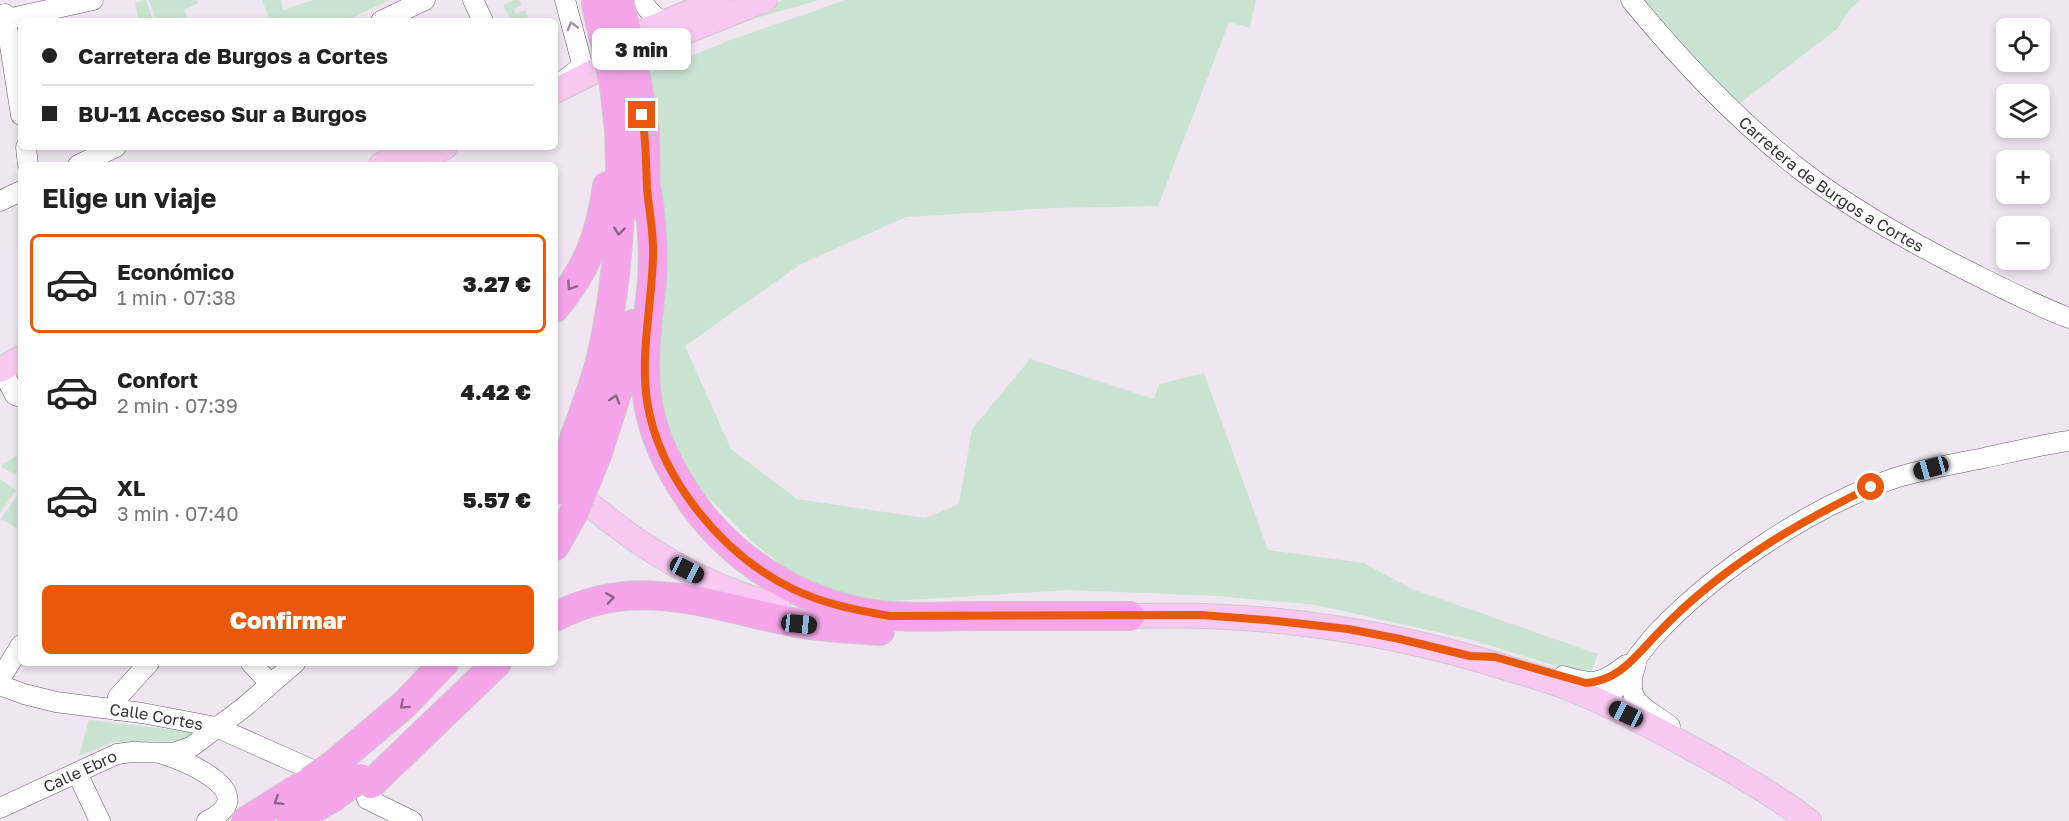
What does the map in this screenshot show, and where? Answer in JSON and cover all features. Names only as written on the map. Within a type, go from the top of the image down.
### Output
[{"type":"highway","points":[[585,0],[600,72],[647,190],[653,235],[653,256],[645,379],[651,423],[667,462],[703,518],[732,548],[766,573],[792,589],[847,609],[890,616],[1130,616]]},
{"type":"highway","points":[[558,483],[600,360],[609,320],[621,220],[624,131],[595,0]]},
{"type":"highway","points":[[558,304],[583,268],[594,245],[601,221],[610,168],[624,131],[636,76],[619,0]]},
{"type":"highway","points":[[558,541],[573,514],[597,455],[627,357],[643,254],[647,190]]},
{"type":"highway","points":[[558,616],[594,601],[632,595],[658,595],[799,624],[904,633],[1002,630],[1130,616]]},
{"type":"highway","points":[[338,789],[405,704],[441,666]]},
{"type":"highway","points":[[292,821],[408,735],[455,688],[473,666]]},
{"type":"highway","points":[[246,821],[338,789],[493,666]]},
{"type":"main road","points":[[558,72],[664,21],[718,0]]},
{"type":"main road","points":[[558,90],[621,58],[758,3]]},
{"type":"main road","points":[[387,162],[409,150]]},
{"type":"main road","points":[[416,162],[439,150]]},
{"type":"main road","points":[[11,383],[18,366]]},
{"type":"main road","points":[[558,480],[638,541],[668,560],[735,593],[810,615],[894,627],[1201,615],[1348,629],[1470,656],[1561,685],[1605,704],[1718,762],[1809,821]]},
{"type":"street","points":[[18,95],[6,16],[93,0]]},
{"type":"street","points":[[387,18],[425,0]]},
{"type":"street","points":[[473,0],[482,18]]},
{"type":"street","points":[[558,83],[580,68],[581,60],[565,0]]},
{"type":"street","points":[[642,0],[647,9],[674,27],[684,27],[733,8],[758,3]]},
{"type":"street","name":"Carretera de Burgos a Cortes","points":[[1631,0],[1708,88],[1747,124],[1816,181],[1853,208],[1920,247],[2014,294],[2069,318]]},
{"type":"street","points":[[84,162],[110,150]]},
{"type":"street","points":[[0,201],[18,192]]},
{"type":"street","points":[[1605,704],[1654,636],[1683,608],[1731,569],[1775,538],[1871,487],[1931,468],[2069,441]]},
{"type":"street","points":[[0,679],[18,650]]},
{"type":"street","points":[[1470,656],[1495,657],[1586,683],[1609,679],[1640,654]]},
{"type":"street","points":[[1640,654],[1631,677],[1631,690],[1635,700],[1718,762]]},
{"type":"street","points":[[116,710],[118,697],[146,666]]},
{"type":"street","points":[[254,666],[265,678]]},
{"type":"street","name":"Calle Ebro","points":[[164,754],[191,747],[202,740],[292,666]]},
{"type":"street","name":"Calle Cortes","points":[[0,685],[56,702],[164,717],[216,727],[338,789],[412,821]]},
{"type":"street","points":[[207,821],[225,810],[228,803],[225,791],[208,774],[206,765],[208,742],[216,727]]},
{"type":"street","name":"Calle Ebro","points":[[0,808],[117,754],[132,752],[164,754],[208,774]]},
{"type":"street","points":[[77,773],[100,821]]},
{"type":"green space","points":[[146,0],[152,18],[138,18],[135,3]]},
{"type":"green space","points":[[149,0],[196,0],[198,3],[184,10],[188,18],[156,18]]},
{"type":"green space","points":[[262,0],[281,0],[283,10],[313,0],[390,0],[351,18],[269,18]]},
{"type":"green space","points":[[519,0],[522,5],[514,9],[516,14],[525,10],[528,17],[510,18],[503,5]]},
{"type":"green space","points":[[783,0],[819,0],[746,21],[746,16]]},
{"type":"green space","points":[[846,0],[1256,0],[1250,28],[1229,22],[1158,206],[1053,208],[906,217],[801,264],[685,346],[731,449],[797,499],[925,518],[959,504],[972,429],[1030,359],[1154,399],[1159,384],[1204,373],[1268,550],[1364,563],[1412,589],[1598,654],[1590,675],[1469,639],[1316,605],[1218,596],[1069,590],[876,602],[824,587],[788,570],[753,543],[686,475],[663,418],[652,339],[648,74],[730,40]]},
{"type":"green space","points":[[1644,0],[1861,0],[1852,7],[1837,29],[1739,104]]},
{"type":"green space","points":[[18,455],[18,472],[15,475],[1,465]]},
{"type":"green space","points":[[0,479],[16,490],[0,513]]},
{"type":"green space","points":[[18,494],[18,529],[1,519]]},
{"type":"green space","points":[[89,720],[192,732],[193,735],[183,741],[114,742],[79,756]]},
{"type":"route","points":[[642,115],[645,132],[647,190],[653,235],[645,379],[651,423],[667,462],[703,518],[732,548],[792,589],[847,609],[890,616],[1201,615],[1277,621],[1348,629],[1470,656],[1495,657],[1586,683],[1598,682],[1609,679],[1640,654],[1654,636],[1683,608],[1751,554],[1803,521],[1871,487]]}]
